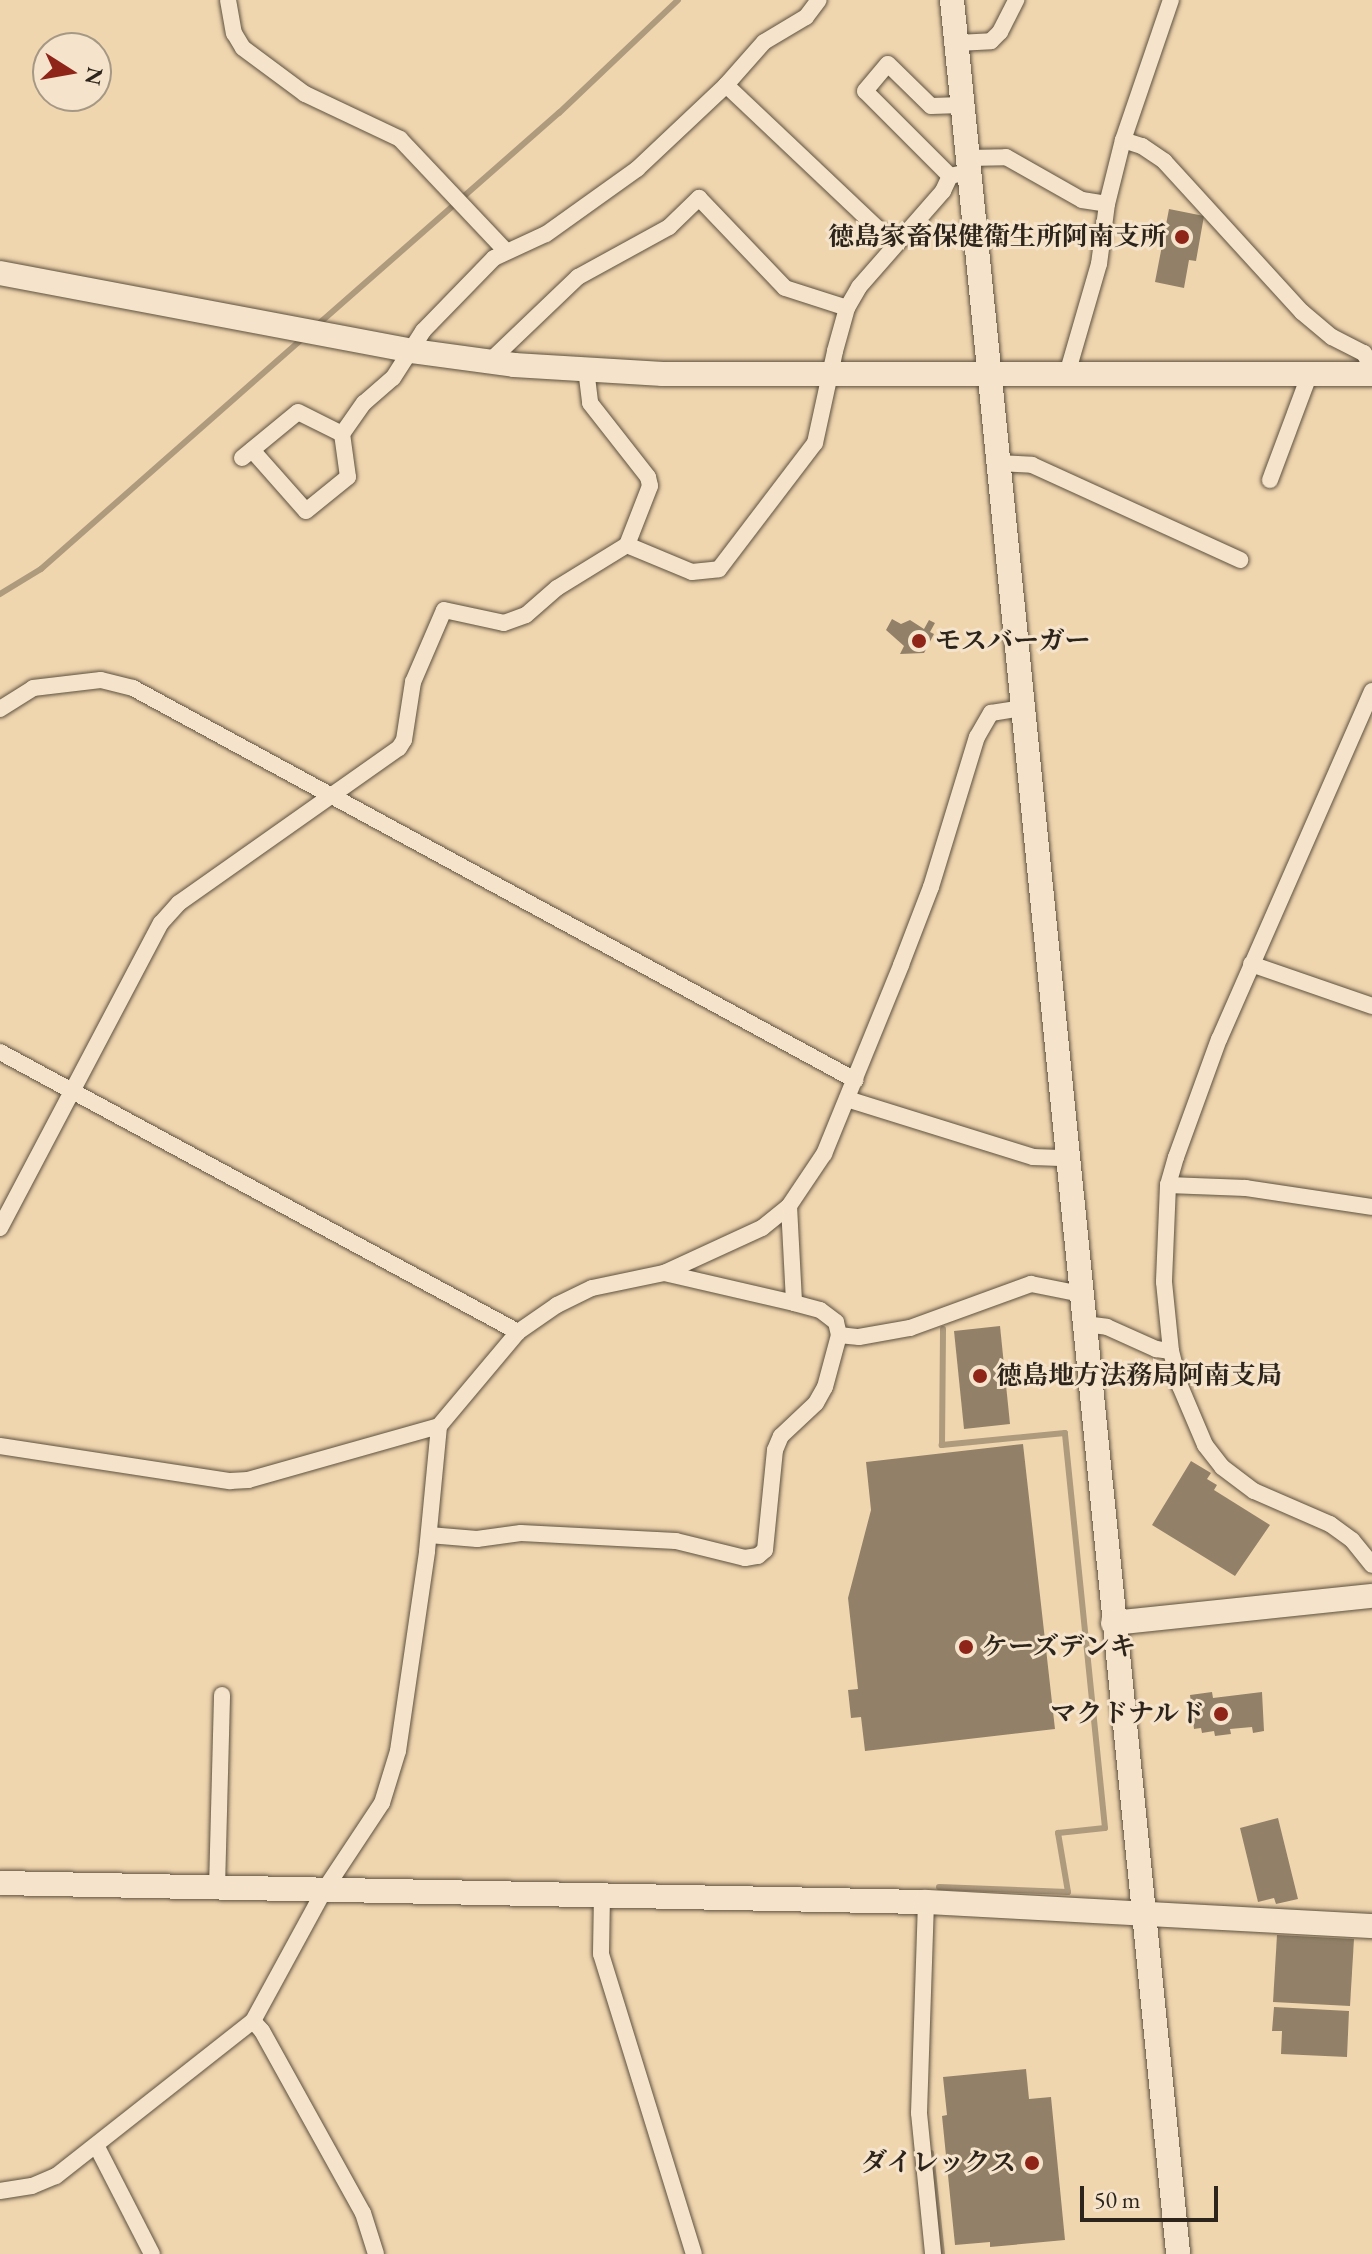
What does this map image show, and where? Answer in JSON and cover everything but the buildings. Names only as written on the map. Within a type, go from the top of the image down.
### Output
[{"type":"street","points":[[228,0],[234,33],[243,48],[305,94],[400,139],[506,251]]},
{"type":"street","points":[[342,434],[298,412],[247,454],[306,511],[348,477],[342,434],[364,403],[393,378],[423,331],[494,258],[546,234],[637,169],[726,85],[764,42],[806,17],[819,0]]},
{"type":"street","points":[[952,0],[962,105],[962,169],[998,463],[1178,2254]]},
{"type":"street","points":[[957,43],[991,41],[1000,32],[1016,0]]},
{"type":"street","points":[[1067,374],[1099,264],[1107,204],[1123,140],[1171,0]]},
{"type":"street","points":[[962,105],[931,106],[888,64],[865,91],[962,169]]},
{"type":"street","points":[[726,85],[894,244]]},
{"type":"street","points":[[0,273],[412,351],[586,369],[663,374],[988,375],[1372,371],[1364,353],[1332,337],[1302,312],[1164,161],[1142,146],[1123,140]]},
{"type":"street","points":[[627,545],[692,572],[719,569],[815,443],[847,308],[894,244],[962,169],[1006,157],[1082,200],[1107,204]]},
{"type":"street","points":[[490,361],[578,277],[669,227],[699,198],[785,288],[847,308]]},
{"type":"street","points":[[0,1228],[161,923],[179,903],[399,748],[404,740],[413,682],[444,610],[504,623],[526,615],[557,588],[627,545],[650,486],[648,477],[590,403],[586,369]]},
{"type":"street","points":[[1270,480],[1307,388],[1310,373]]},
{"type":"street","points":[[998,463],[1032,465],[1240,560]]},
{"type":"street","points":[[0,709],[33,688],[101,680],[133,688],[334,794],[855,1080]]},
{"type":"street","points":[[1372,691],[1219,1039],[1168,1185],[1164,1282],[1171,1351],[1180,1386],[1205,1445],[1222,1467],[1254,1491],[1330,1524],[1352,1540],[1372,1565]]},
{"type":"street","points":[[0,1446],[230,1481],[248,1480],[439,1426],[518,1332],[557,1305],[592,1288],[664,1273],[762,1228],[789,1206],[824,1154],[931,887],[977,737],[991,713],[1022,708]]},
{"type":"street","points":[[1251,964],[1372,1006]]},
{"type":"street","points":[[0,1052],[518,1332]]},
{"type":"street","points":[[847,1099],[1033,1157],[1067,1158]]},
{"type":"street","points":[[1168,1185],[1246,1188],[1372,1207]]},
{"type":"street","points":[[789,1206],[794,1303]]},
{"type":"street","points":[[429,1535],[477,1539],[521,1533],[676,1541],[726,1556],[758,1556],[765,1550],[769,1537],[771,1470],[775,1450],[781,1436],[816,1403],[825,1387],[839,1335],[836,1322],[820,1310],[664,1273]]},
{"type":"street","points":[[839,1335],[859,1337],[910,1328],[1031,1284],[1081,1294]]},
{"type":"street","points":[[1084,1324],[1107,1327],[1156,1349],[1171,1351]]},
{"type":"street","points":[[0,2191],[32,2186],[56,2176],[97,2147],[253,2021],[325,1889],[382,1803],[394,1764],[429,1535],[439,1426]]},
{"type":"street","points":[[1113,1623],[1372,1596]]},
{"type":"street","points":[[217,1888],[222,1695]]},
{"type":"street","points":[[0,1883],[926,1902],[1372,1926]]},
{"type":"street","points":[[602,1895],[601,1954],[694,2254]]},
{"type":"street","points":[[926,1902],[919,2113],[933,2254]]},
{"type":"street","points":[[253,2021],[262,2031],[363,2213],[376,2254]]},
{"type":"street","points":[[97,2147],[152,2254]]},
{"type":"waterway","points":[[315,327],[559,113],[678,0]]},
{"type":"waterway","points":[[0,594],[41,569],[304,337]]},
{"type":"waterway","points":[[939,1887],[1068,1892],[1058,1833],[1105,1828],[1065,1433],[942,1445],[943,1329]]},
{"type":"waterway","points":[[931,2153],[942,2254]]},
{"type":"place","name":"徳島家畜保健衛生所阿南支所","points":[[1182,237]]},
{"type":"place","name":"モスバーガー","points":[[919,641]]},
{"type":"place","name":"徳島地方法務局阿南支局","points":[[980,1376]]},
{"type":"place","name":"ケーズデンキ","points":[[966,1647]]},
{"type":"place","name":"マクドナルド","points":[[1221,1714]]},
{"type":"place","name":"ダイレックス","points":[[1032,2163]]}]
